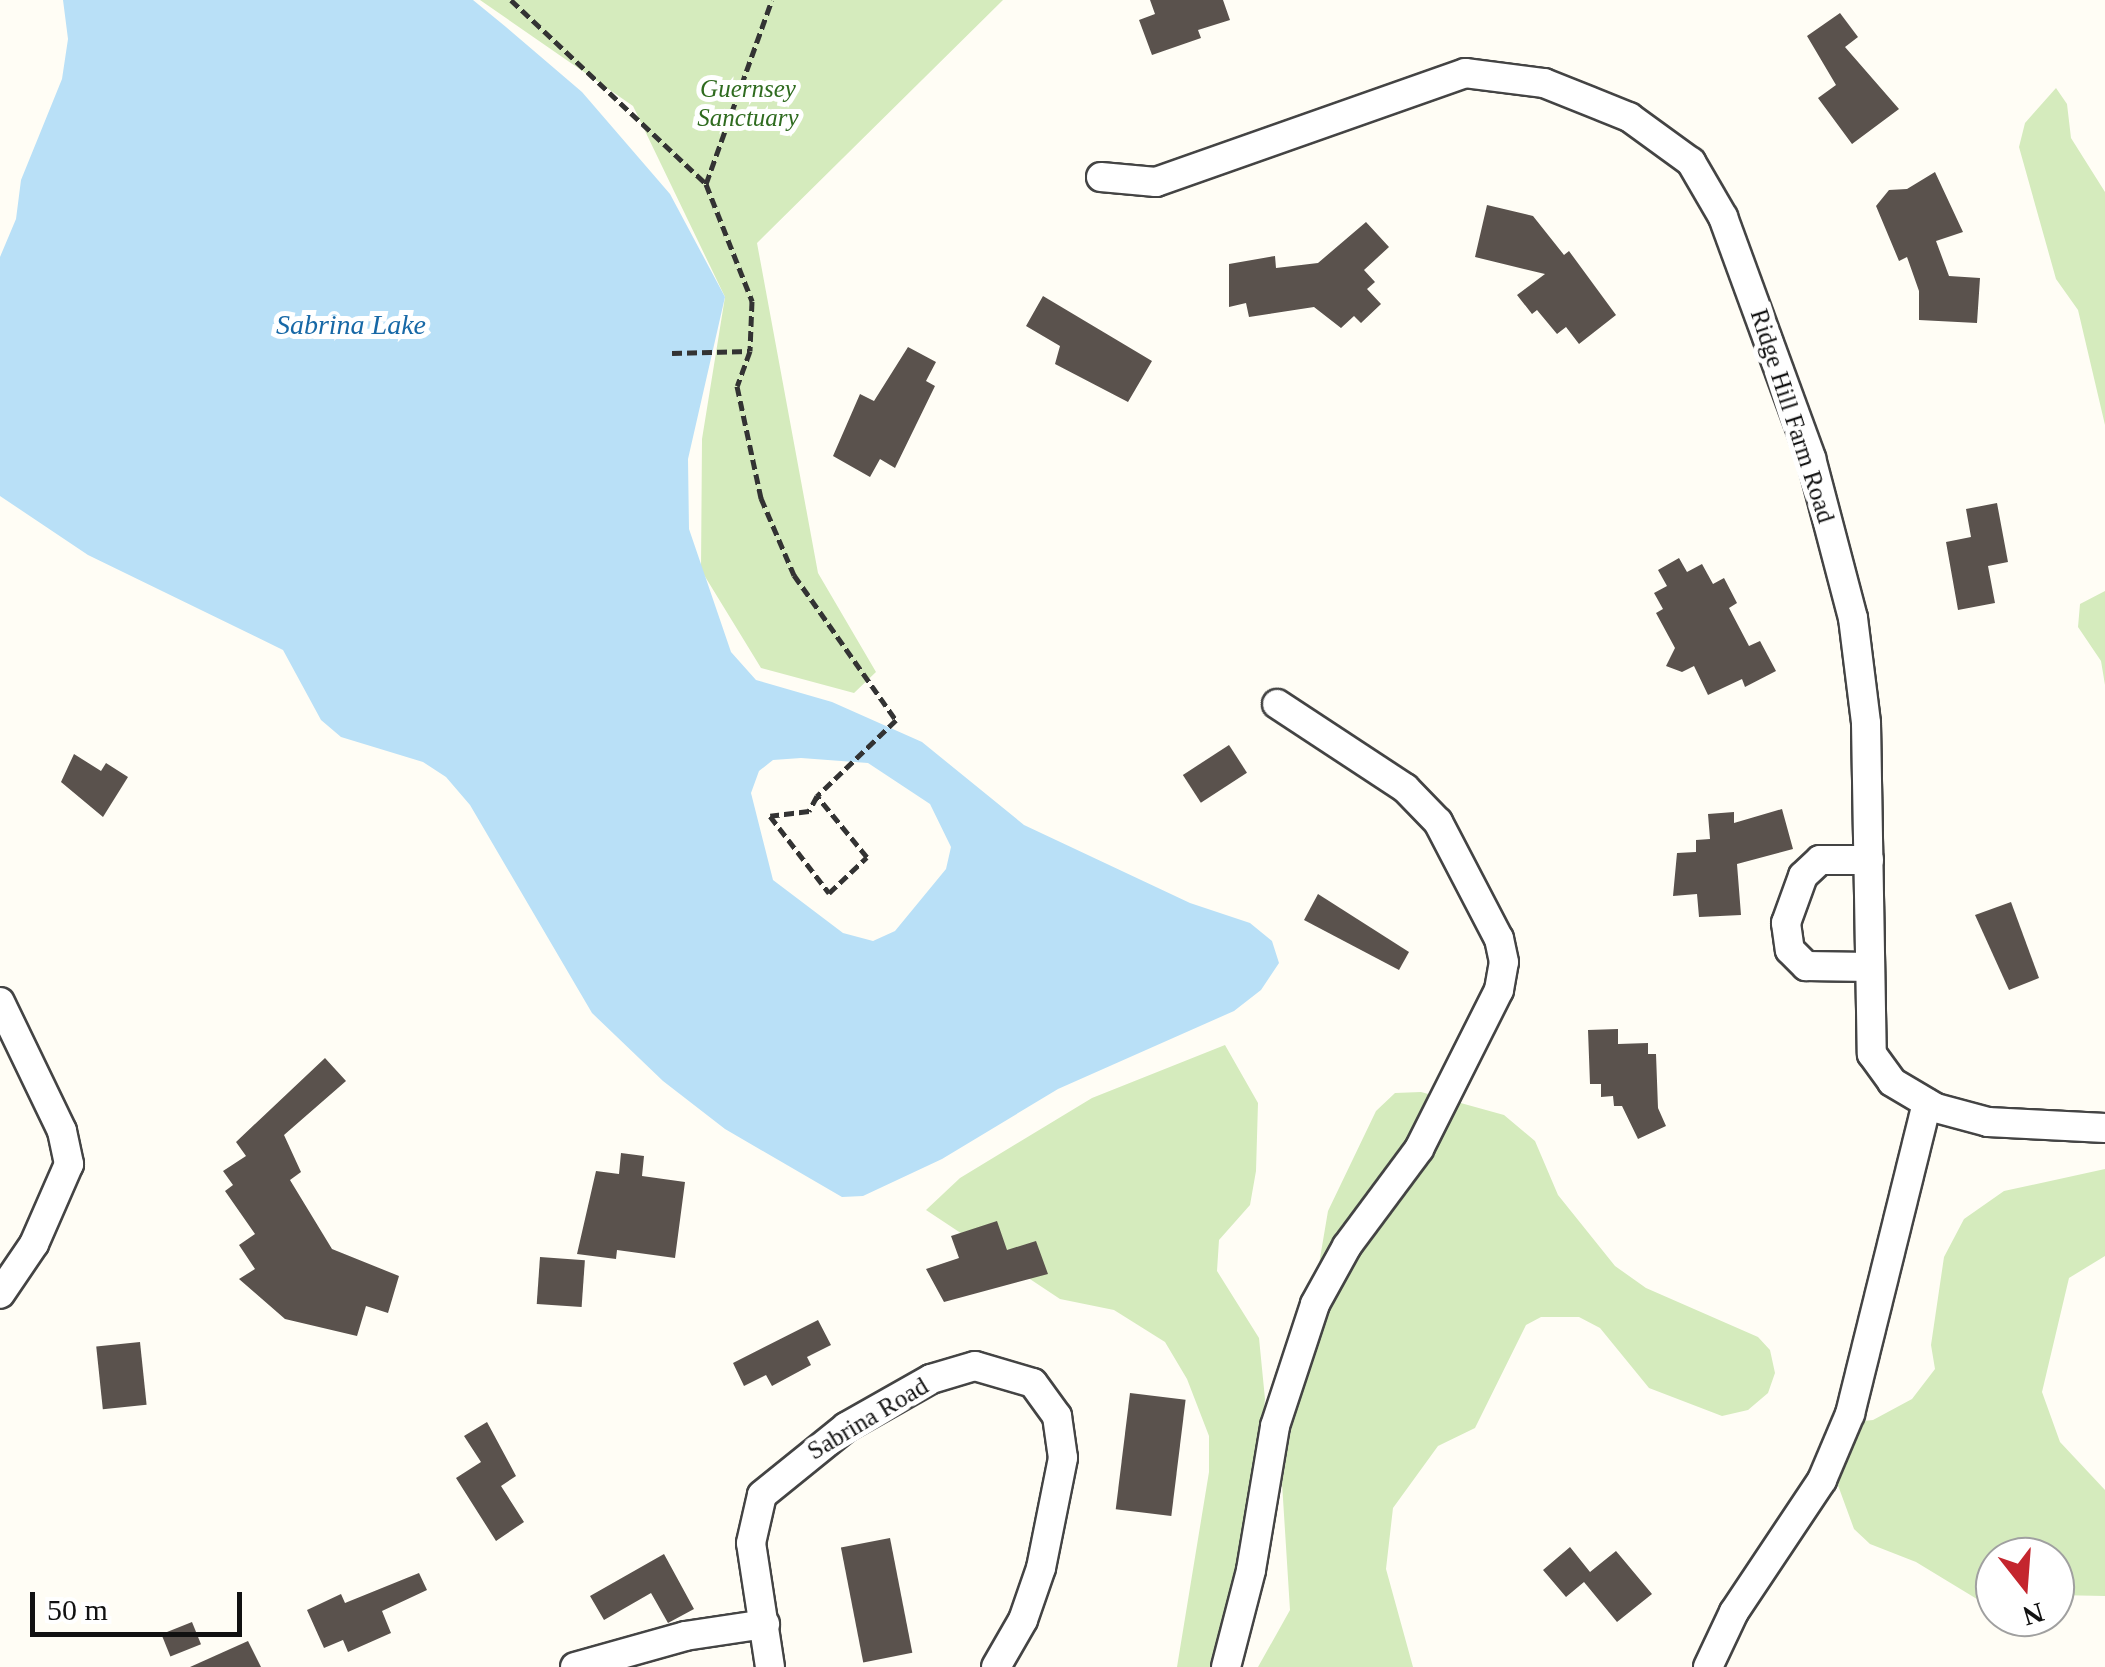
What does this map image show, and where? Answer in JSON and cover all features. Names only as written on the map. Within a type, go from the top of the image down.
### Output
[{"type":"street","name":"Ridge Hill Farm Road","points":[[1101,178],[1156,182],[1465,72],[1544,83],[1630,116],[1691,162],[1723,217],[1811,458],[1853,618],[1866,723],[1872,1054],[1892,1082],[1926,1103],[1988,1122],[2105,1128]]},
{"type":"street","points":[[1226,1667],[1251,1570],[1275,1426],[1315,1304],[1347,1246],[1420,1149],[1492,1006],[1504,962],[1492,924],[1438,822],[1405,788],[1277,704]]},
{"type":"street","points":[[1869,860],[1820,860],[1803,876],[1786,923],[1790,950],[1806,966],[1870,967]]},
{"type":"street","points":[[0,1002],[62,1131],[69,1164],[34,1244],[0,1294]]},
{"type":"street","points":[[1708,1667],[1734,1612],[1822,1480],[1850,1414],[1926,1103]]},
{"type":"street","name":"Sabrina Road","points":[[770,1667],[751,1543],[756,1511],[772,1482],[846,1427],[918,1386],[956,1370],[994,1368],[1033,1383],[1050,1403],[1063,1458],[1041,1568],[1024,1620],[996,1667]]},
{"type":"street","points":[[575,1667],[685,1636],[765,1624]]},
{"type":"path","points":[[511,0],[706,184],[752,302],[750,351],[737,386],[761,498],[794,574],[896,720],[817,796],[809,812],[770,816],[830,894],[867,857],[817,796]]},
{"type":"path","points":[[706,184],[772,0]]},
{"type":"path","points":[[672,353],[750,351]]},
{"type":"green space","name":"Guernsey Sanctuary","points":[[480,0],[1003,0],[757,243],[818,573],[876,672],[854,693],[761,668],[701,570],[702,439],[725,297],[633,106]]},
{"type":"green space","points":[[2056,88],[2067,104],[2071,138],[2105,192],[2105,425],[2078,310],[2056,279],[2019,147],[2025,123]]},
{"type":"green space","points":[[2105,591],[2105,685],[2101,661],[2078,627],[2080,604]]},
{"type":"green space","points":[[1225,1045],[1258,1103],[1256,1171],[1250,1205],[1219,1240],[1217,1271],[1259,1338],[1265,1399],[1243,1619],[1215,1667],[1177,1667],[1209,1472],[1209,1436],[1187,1379],[1165,1342],[1114,1310],[1060,1299],[926,1210],[960,1178],[1092,1098]]},
{"type":"green space","points":[[1421,1092],[1504,1115],[1535,1141],[1558,1195],[1615,1266],[1646,1288],[1758,1337],[1770,1350],[1775,1373],[1768,1393],[1748,1410],[1722,1416],[1649,1388],[1600,1328],[1579,1317],[1541,1317],[1526,1325],[1475,1428],[1438,1446],[1393,1508],[1386,1569],[1413,1667],[1258,1667],[1290,1610],[1282,1483],[1328,1211],[1376,1111],[1395,1093]]},
{"type":"green space","points":[[2105,1169],[2105,1256],[2069,1278],[2042,1392],[2060,1442],[2105,1490],[2105,1596],[2075,1595],[2075,1537],[1975,1537],[1975,1598],[1916,1562],[1870,1544],[1854,1529],[1832,1469],[1843,1423],[1873,1420],[1912,1399],[1935,1369],[1931,1345],[1944,1257],[1964,1219],[2004,1191]]},
{"type":"water","name":"Sabrina Lake","points":[[63,0],[473,0],[582,92],[670,194],[725,297],[688,459],[689,529],[731,652],[756,680],[832,702],[922,742],[1024,825],[1190,903],[1250,923],[1272,941],[1279,963],[1261,990],[1234,1011],[1058,1089],[942,1159],[863,1196],[842,1197],[725,1129],[663,1081],[592,1013],[470,805],[446,777],[423,762],[341,737],[321,720],[283,650],[88,555],[0,496],[0,257],[16,219],[21,180],[62,79],[68,39]],"holes":[[[773,760],[868,763],[930,804],[951,847],[946,869],[895,931],[873,941],[843,933],[773,880],[751,793],[759,771]]]},
{"type":"building","points":[[1150,0],[1223,0],[1230,20],[1198,30],[1201,38],[1152,55],[1139,20],[1155,14]]},
{"type":"building","points":[[1840,13],[1858,37],[1845,47],[1899,109],[1852,144],[1818,98],[1836,85],[1807,36]]},
{"type":"building","points":[[1935,172],[1963,232],[1936,241],[1949,276],[1980,278],[1977,323],[1919,320],[1919,291],[1907,257],[1899,261],[1876,206],[1889,190],[1907,189]]},
{"type":"building","points":[[1487,205],[1533,216],[1564,255],[1569,251],[1616,315],[1579,344],[1566,327],[1557,334],[1537,310],[1532,314],[1517,295],[1545,274],[1475,257]]},
{"type":"building","points":[[1366,222],[1389,247],[1364,270],[1375,282],[1367,289],[1381,304],[1361,323],[1354,316],[1341,328],[1314,307],[1249,317],[1246,303],[1229,307],[1229,264],[1275,256],[1276,268],[1318,263]]},
{"type":"building","points":[[1043,296],[1152,361],[1128,402],[1055,364],[1060,346],[1026,326]]},
{"type":"building","points":[[908,347],[936,362],[926,381],[935,386],[895,468],[880,459],[870,477],[833,456],[860,394],[874,401]]},
{"type":"building","points":[[1997,503],[2008,562],[1988,566],[1995,603],[1958,610],[1946,542],[1971,537],[1966,509]]},
{"type":"building","points":[[1679,558],[1687,572],[1702,564],[1713,584],[1724,578],[1737,603],[1729,608],[1749,646],[1760,641],[1776,671],[1745,687],[1742,679],[1708,695],[1694,666],[1682,672],[1666,666],[1675,648],[1656,613],[1663,609],[1654,593],[1667,586],[1658,570]]},
{"type":"building","points":[[1229,745],[1247,773],[1201,803],[1183,775]]},
{"type":"building","points":[[74,754],[101,771],[106,763],[128,777],[103,817],[61,782]]},
{"type":"building","points":[[1782,809],[1793,849],[1737,864],[1741,915],[1699,917],[1697,894],[1673,896],[1677,853],[1696,852],[1696,840],[1710,839],[1708,814],[1734,812],[1734,823]]},
{"type":"building","points":[[1318,894],[1409,952],[1399,970],[1304,920]]},
{"type":"building","points":[[2011,902],[2039,978],[2009,990],[1975,915]]},
{"type":"building","points":[[1618,1029],[1618,1044],[1648,1043],[1648,1054],[1656,1054],[1658,1108],[1666,1126],[1638,1139],[1622,1106],[1614,1106],[1613,1096],[1601,1097],[1601,1084],[1590,1084],[1588,1030]]},
{"type":"building","points":[[325,1058],[346,1081],[284,1135],[301,1172],[290,1180],[332,1249],[399,1276],[388,1313],[366,1306],[357,1336],[285,1319],[239,1279],[255,1269],[239,1245],[255,1234],[225,1191],[233,1185],[223,1171],[246,1156],[236,1142]]},
{"type":"building","points":[[621,1153],[644,1156],[642,1176],[685,1182],[675,1258],[617,1250],[616,1259],[577,1254],[596,1171],[619,1174]]},
{"type":"building","points":[[997,1221],[1007,1250],[1036,1241],[1048,1274],[944,1302],[926,1269],[959,1258],[951,1236]]},
{"type":"building","points":[[540,1257],[585,1260],[582,1307],[537,1304]]},
{"type":"building","points":[[818,1320],[831,1345],[807,1357],[811,1365],[772,1386],[766,1375],[744,1386],[733,1363]]},
{"type":"building","points":[[140,1342],[147,1405],[103,1409],[96,1347]]},
{"type":"building","points":[[1130,1393],[1186,1400],[1171,1516],[1116,1509]]},
{"type":"building","points":[[487,1422],[516,1476],[501,1486],[524,1522],[496,1541],[456,1478],[481,1462],[464,1436]]},
{"type":"building","points":[[890,1538],[912,1653],[863,1662],[841,1548]]},
{"type":"building","points":[[1570,1547],[1590,1572],[1616,1551],[1652,1594],[1617,1622],[1584,1582],[1566,1597],[1543,1570]]},
{"type":"building","points":[[664,1554],[694,1609],[668,1623],[651,1593],[604,1620],[590,1596]]},
{"type":"building","points":[[419,1573],[427,1590],[382,1611],[391,1633],[348,1652],[343,1640],[324,1648],[307,1610],[341,1594],[345,1603]]},
{"type":"building","points":[[192,1622],[201,1644],[170,1657],[161,1634]]},
{"type":"building","points":[[248,1641],[261,1667],[190,1667]]}]
